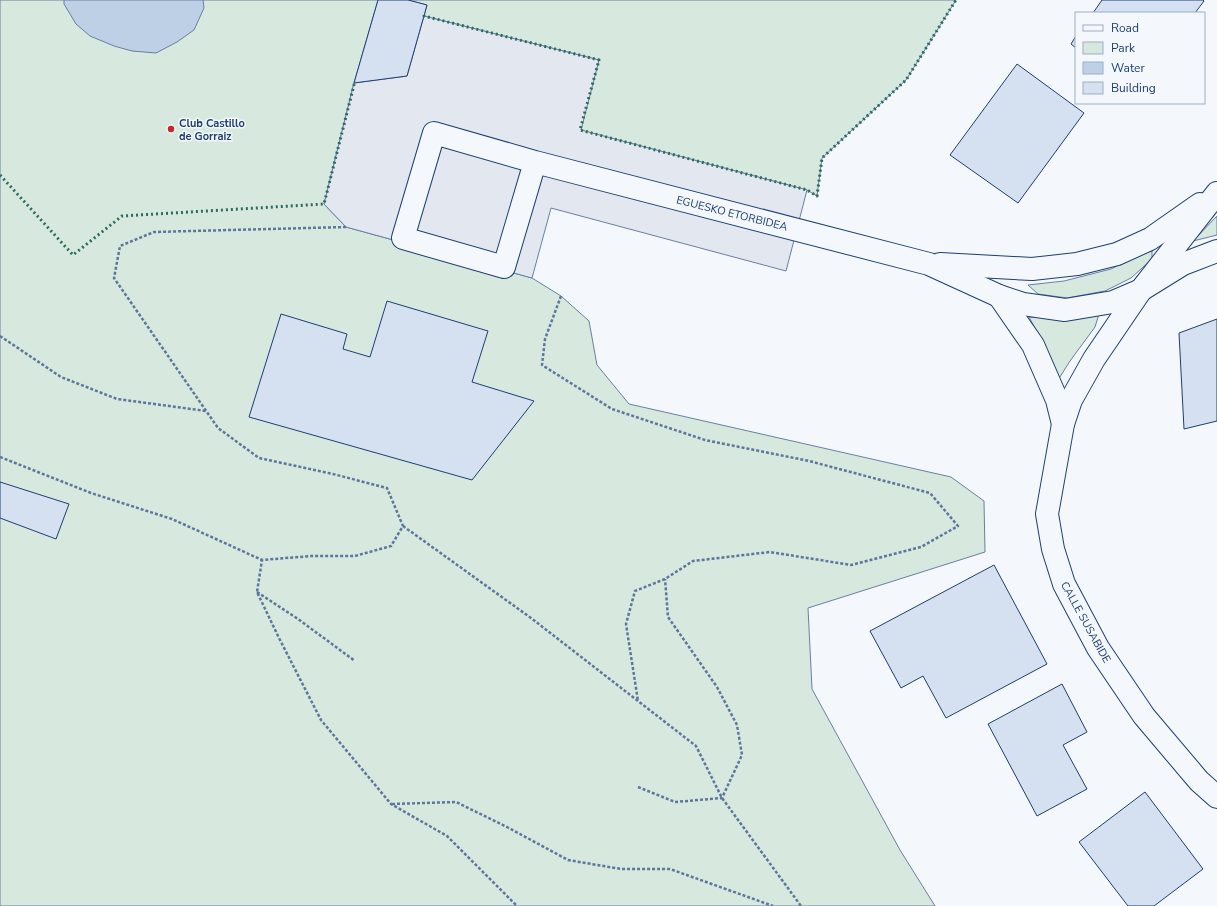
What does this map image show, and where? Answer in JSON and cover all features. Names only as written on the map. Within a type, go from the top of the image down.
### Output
[{"type":"street","name":"EGUESKO ETORBIDEA","points":[[535,162],[504,267],[403,238],[434,132],[535,162],[929,264],[999,296],[1023,304],[1065,310],[1113,302],[1141,290],[1183,264],[1217,251]]},
{"type":"street","name":"EGUESKO ETORBIDEA","points":[[929,264],[1032,269],[1084,262],[1117,254],[1150,239],[1217,193]]},
{"type":"street","name":"EGUESKO ETORBIDEA","points":[[1141,290],[1217,193]]},
{"type":"street","name":"CALLE SUSABIDE","points":[[1141,290],[1094,359],[1072,400],[1063,424],[1047,514],[1053,549],[1064,584],[1098,648],[1144,716],[1200,781],[1217,797]]},
{"type":"street","points":[[999,296],[1033,345],[1057,400],[1063,424]]},
{"type":"path","points":[[346,227],[154,232],[120,246],[114,278],[218,428],[259,458],[333,474],[387,488],[403,526],[531,618],[696,746],[722,798],[801,906]]},
{"type":"path","points":[[561,296],[545,339],[542,365],[612,409],[705,440],[809,461],[930,493],[958,526],[921,547],[851,565],[770,552],[693,561],[665,579],[635,591],[626,624],[638,701]]},
{"type":"path","points":[[0,336],[61,378],[117,399],[207,411]]},
{"type":"path","points":[[0,457],[91,493],[172,519],[262,560],[311,556],[355,556],[391,546],[403,526]]},
{"type":"path","points":[[262,560],[257,592],[321,720],[391,804],[447,836],[517,906]]},
{"type":"path","points":[[665,579],[668,617],[717,687],[737,725],[742,755],[722,798]]},
{"type":"path","points":[[257,592],[298,619],[355,661]]},
{"type":"path","points":[[638,787],[675,802],[722,798]]},
{"type":"path","points":[[391,804],[456,802],[507,827],[568,860],[621,868],[670,868],[773,906]]},
{"type":"green space","points":[[0,0],[378,0],[354,83],[324,204],[346,227],[532,278],[561,296],[589,321],[597,365],[629,404],[951,477],[984,501],[985,552],[808,608],[812,689],[900,850],[935,906],[0,906]]},
{"type":"green space","points":[[408,0],[956,0],[906,80],[822,158],[817,196],[807,190],[580,130],[599,60],[424,16],[427,5]]},
{"type":"green space","points":[[1217,216],[1217,235],[1193,241]]},
{"type":"green space","points":[[1152,251],[1152,259],[1131,278],[1105,291],[1067,298],[1038,294],[1028,285],[1064,281],[1111,269],[1141,254]]},
{"type":"green space","points":[[1099,314],[1095,327],[1058,380],[1044,345],[1029,317],[1063,318]]},
{"type":"shaded area","points":[[424,16],[599,60],[581,130],[807,190],[786,271],[551,208],[532,278],[346,227],[324,204],[354,83],[407,76]]},
{"type":"water","points":[[64,0],[203,0],[204,8],[194,30],[177,42],[156,53],[132,51],[114,46],[90,36],[76,24],[64,4]]},
{"type":"building","points":[[378,0],[408,0],[427,5],[407,76],[354,83]]},
{"type":"building","points":[[1102,0],[1204,1],[1196,12],[1094,12]]},
{"type":"building","points":[[1075,38],[1075,47],[1071,44]]},
{"type":"building","points":[[1017,64],[1084,113],[1018,203],[950,155]]},
{"type":"building","points":[[387,301],[488,331],[472,382],[534,401],[472,480],[249,417],[281,314],[347,334],[343,349],[370,357]]},
{"type":"building","points":[[1217,319],[1217,421],[1184,429],[1179,333]]},
{"type":"building","points":[[0,482],[69,504],[56,539],[0,518]]},
{"type":"building","points":[[994,565],[1047,664],[946,718],[923,676],[901,688],[870,631]]},
{"type":"building","points":[[1062,684],[1087,732],[1063,745],[1087,789],[1037,816],[988,724]]},
{"type":"building","points":[[1145,792],[1203,869],[1154,906],[1128,906],[1079,842]]},
{"type":"hedge","points":[[424,15],[599,60],[580,130],[807,190],[817,196],[822,158],[906,80],[956,0]]},
{"type":"hedge","points":[[0,175],[73,255],[122,216],[324,204],[355,81]]},
{"type":"place","name":"Club Castillo de Gorraiz","points":[[171,129]]}]
